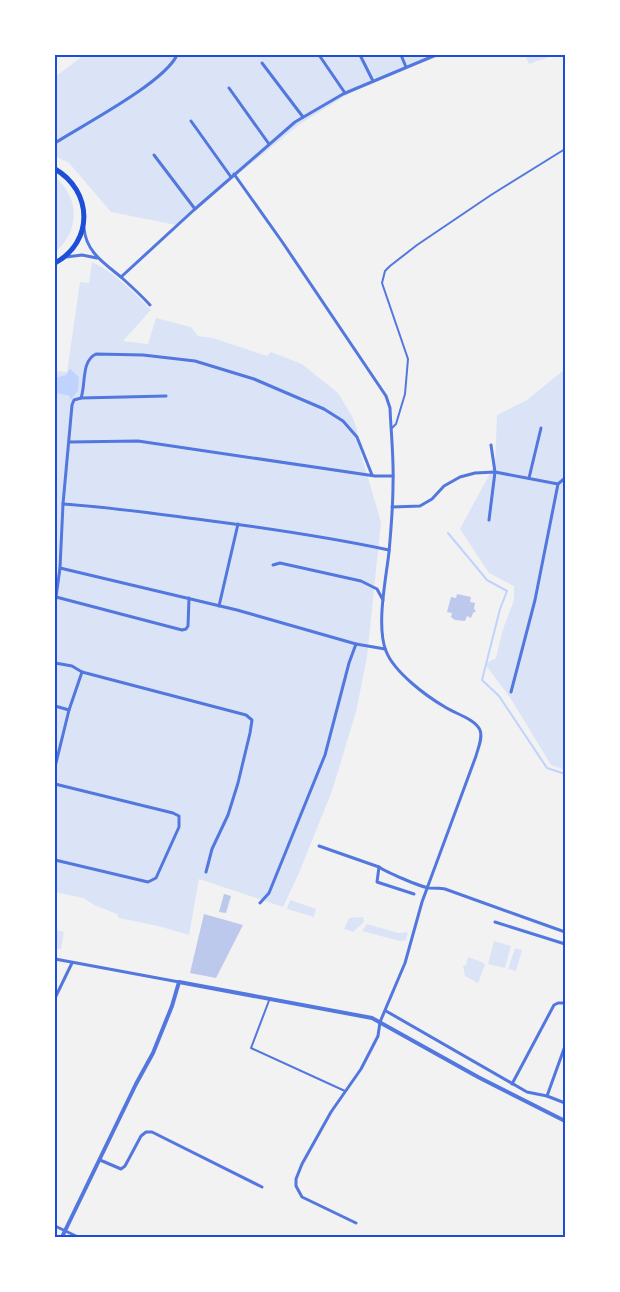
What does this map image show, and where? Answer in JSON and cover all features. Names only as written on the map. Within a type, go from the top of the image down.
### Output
[{"type":"main road","points":[[55,169],[66,177],[78,192],[84,211],[83,225],[76,243],[63,258],[55,263]]},
{"type":"street","points":[[55,143],[140,91],[173,63],[177,55]]},
{"type":"street","points":[[319,55],[345,93]]},
{"type":"street","points":[[360,55],[373,81]]},
{"type":"street","points":[[401,55],[406,67]]},
{"type":"street","points":[[121,277],[232,176],[302,117],[345,93],[436,55]]},
{"type":"street","points":[[262,63],[302,117]]},
{"type":"street","points":[[230,88],[269,144]]},
{"type":"street","points":[[191,121],[283,243],[386,396],[390,408],[393,476],[389,550],[383,601],[382,630],[385,649],[389,658],[414,685],[444,707],[475,724],[480,731],[481,738],[478,750],[427,888],[405,963],[380,1022],[378,1036],[361,1068],[331,1112],[302,1164],[296,1179],[296,1186],[302,1197],[356,1223]]},
{"type":"street","points":[[154,155],[195,209]]},
{"type":"street","points":[[83,225],[86,241],[98,258],[150,304]]},
{"type":"street","points":[[63,258],[78,254],[98,258]]},
{"type":"street","points":[[81,398],[84,390],[87,363],[90,357],[96,354],[143,355],[195,362],[254,379],[324,409],[343,421],[358,437],[372,475]]},
{"type":"street","points":[[55,604],[60,568],[63,504],[74,400],[81,398],[166,396]]},
{"type":"street","points":[[529,478],[541,428]]},
{"type":"street","points":[[70,442],[138,441],[372,475],[393,476]]},
{"type":"street","points":[[489,520],[495,472],[491,445]]},
{"type":"street","points":[[392,507],[420,506],[432,499],[444,486],[460,477],[475,472],[495,472],[558,484]]},
{"type":"street","points":[[511,692],[535,600],[558,484],[565,478]]},
{"type":"street","points":[[63,504],[110,507],[238,524],[389,550]]},
{"type":"street","points":[[219,606],[238,524]]},
{"type":"street","points":[[272,565],[280,562],[362,581],[377,589],[383,601]]},
{"type":"street","points":[[60,568],[189,598],[356,644],[385,649]]},
{"type":"street","points":[[56,597],[182,630],[188,626],[189,598]]},
{"type":"street","points":[[260,903],[269,893],[325,755],[348,663],[356,644]]},
{"type":"street","points":[[55,663],[72,666],[82,672],[246,715],[252,720],[238,783],[228,815],[212,849],[206,872]]},
{"type":"street","points":[[55,767],[69,710],[82,672]]},
{"type":"street","points":[[55,706],[69,710]]},
{"type":"street","points":[[55,784],[173,813],[179,816],[179,827],[156,878],[148,882],[55,860]]},
{"type":"street","points":[[319,846],[379,867],[427,888],[445,889],[565,932]]},
{"type":"street","points":[[379,867],[377,882],[414,894]]},
{"type":"street","points":[[495,922],[565,944]]},
{"type":"street","points":[[55,959],[372,1018],[478,1077],[565,1121]]},
{"type":"street","points":[[55,998],[72,963]]},
{"type":"street","points":[[62,1237],[153,1053],[172,1006],[178,982]]},
{"type":"street","points":[[512,1084],[554,1005],[565,1002]]},
{"type":"street","points":[[386,1011],[527,1092],[547,1096],[565,1103]]},
{"type":"street","points":[[547,1096],[565,1046]]},
{"type":"street","points":[[100,1160],[121,1169],[125,1166],[141,1136],[146,1132],[152,1132],[262,1187]]},
{"type":"street","points":[[55,1226],[78,1237]]},
{"type":"lane","points":[[391,430],[396,424],[405,394],[408,359],[382,283],[385,271],[425,239],[491,195],[565,150]]},
{"type":"lane","points":[[270,998],[250,1048],[345,1091]]},
{"type":"shaded area","points":[[84,55],[444,55],[371,80],[300,124],[176,225],[111,212],[69,163],[55,156],[55,77]]},
{"type":"shaded area","points":[[525,55],[555,55],[529,64]]},
{"type":"shaded area","points":[[55,177],[69,195],[73,204],[74,215],[73,225],[69,234],[55,252]]},
{"type":"shaded area","points":[[92,262],[116,277],[151,310],[123,341],[148,344],[156,318],[191,327],[198,336],[213,338],[267,356],[271,352],[302,364],[338,393],[352,416],[357,429],[358,444],[381,522],[367,657],[356,712],[332,791],[299,873],[283,907],[199,879],[189,935],[119,918],[117,914],[94,905],[83,898],[55,892],[55,371],[67,372],[80,282],[89,283]]},
{"type":"shaded area","points":[[565,369],[565,770],[551,765],[511,699],[485,664],[496,658],[503,629],[514,600],[514,586],[489,573],[460,529],[495,464],[497,415],[527,400]]},
{"type":"shaded area","points":[[290,900],[316,909],[314,917],[287,909]]},
{"type":"shaded area","points":[[363,917],[364,922],[353,932],[344,929],[349,918]]},
{"type":"shaded area","points":[[367,924],[398,933],[408,932],[406,940],[400,941],[362,931]]},
{"type":"shaded area","points":[[57,930],[64,932],[61,949],[55,948]]},
{"type":"shaded area","points":[[494,941],[511,946],[505,968],[488,964]]},
{"type":"shaded area","points":[[515,948],[522,950],[516,971],[508,969]]},
{"type":"shaded area","points":[[468,957],[485,965],[478,983],[465,976],[463,966],[466,965]]},
{"type":"water","points":[[70,369],[79,377],[78,391],[70,400],[70,396],[58,393],[55,396],[55,378],[66,375]]},
{"type":"building","points":[[457,594],[471,597],[470,602],[475,603],[474,609],[476,611],[471,618],[467,616],[465,621],[455,620],[451,617],[452,613],[447,612],[451,597],[456,598]]},
{"type":"building","points":[[224,894],[231,896],[226,913],[219,912]]},
{"type":"building","points":[[204,914],[243,925],[216,978],[190,973]]},
{"type":"waterway","points":[[448,533],[487,580],[507,591],[500,609],[482,680],[499,696],[547,768],[565,774]]}]
